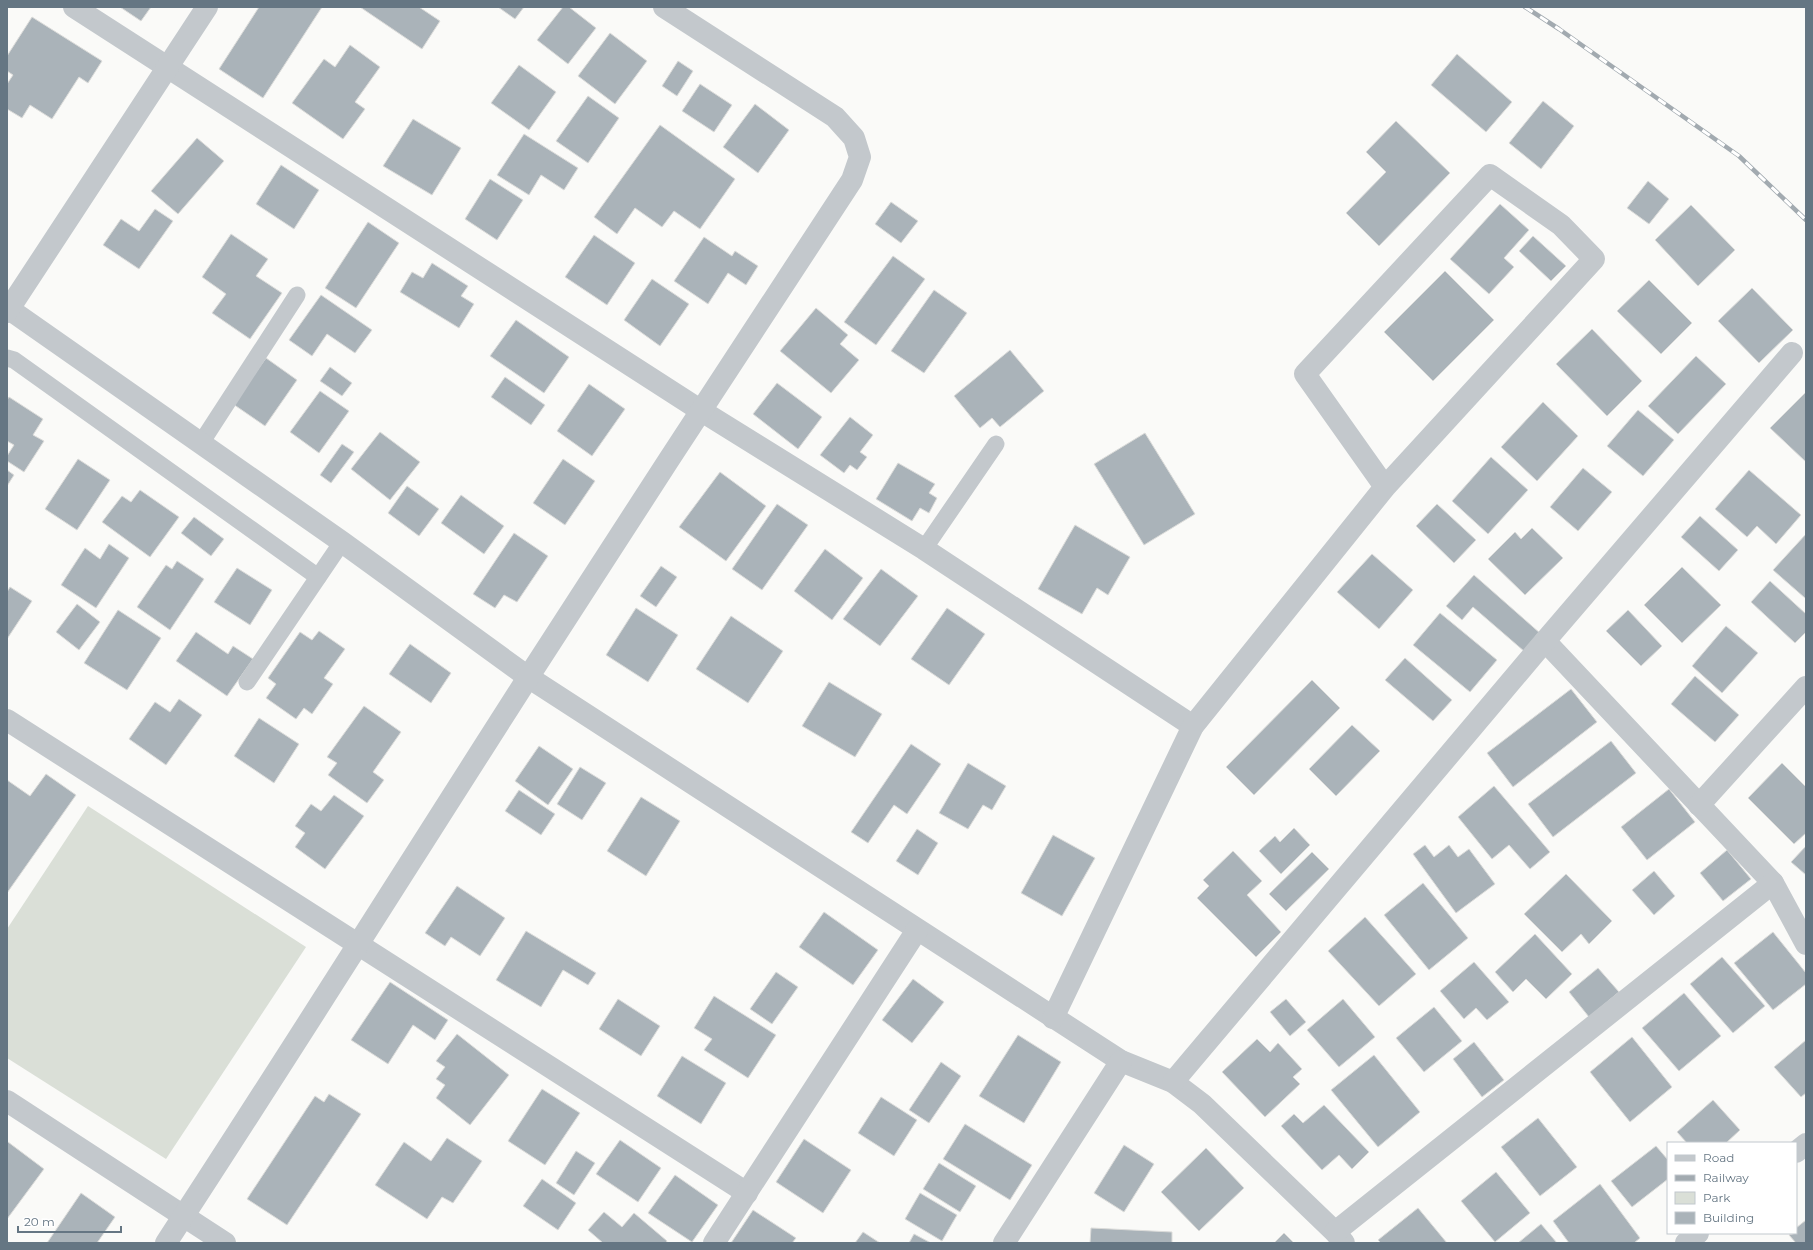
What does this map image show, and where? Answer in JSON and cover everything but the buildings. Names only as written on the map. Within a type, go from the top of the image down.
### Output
[{"type":"street","points":[[74,7],[700,410],[924,549],[1193,726]]},
{"type":"street","points":[[207,7],[8,311],[201,442],[528,677],[1121,1061],[1173,1082],[1202,1104],[1339,1237],[1773,883]]},
{"type":"street","points":[[166,1243],[359,946],[528,677],[700,410],[852,180],[860,157],[854,138],[835,117],[664,7]]},
{"type":"street","points":[[1053,1018],[1193,726],[1385,487],[1594,259],[1561,225],[1490,174],[1305,374],[1385,487]]},
{"type":"street","points":[[1173,1082],[1545,641],[1792,353]]},
{"type":"street","points":[[1545,641],[1773,883],[1806,944]]},
{"type":"street","points":[[1699,806],[1806,687]]},
{"type":"street","points":[[7,720],[747,1193]]},
{"type":"street","points":[[714,1243],[917,930]]},
{"type":"street","points":[[1004,1243],[1121,1061]]},
{"type":"street","points":[[7,1101],[225,1243]]},
{"type":"street","points":[[1797,1151],[1806,1144]]},
{"type":"street","points":[[1686,1243],[1697,1234]]},
{"type":"lane","points":[[201,442],[297,295]]},
{"type":"lane","points":[[7,358],[14,360],[318,577]]},
{"type":"lane","points":[[924,549],[996,444]]},
{"type":"lane","points":[[248,682],[342,542]]},
{"type":"green space","points":[[88,806],[306,947],[166,1159],[7,1058],[7,929]]},
{"type":"railway","points":[[1525,7],[1559,29],[1739,156],[1806,220]]}]
